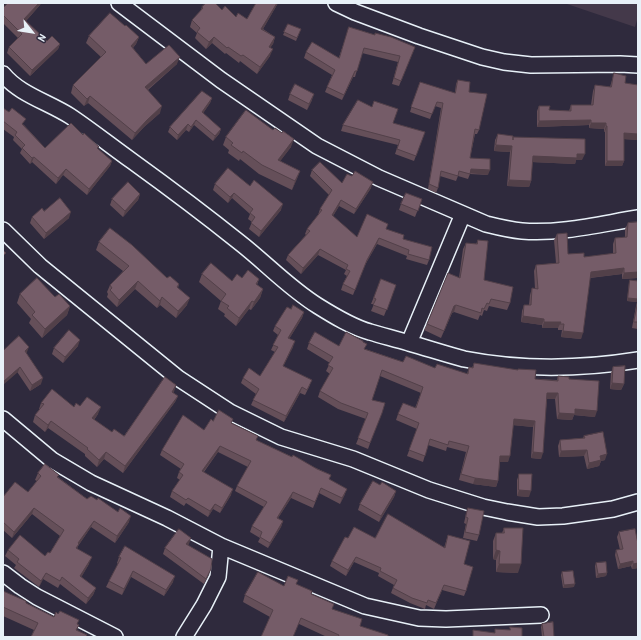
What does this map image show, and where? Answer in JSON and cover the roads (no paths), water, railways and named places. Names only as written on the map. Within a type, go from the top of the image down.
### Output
[{"type":"street","points":[[119,3],[221,80],[317,146],[379,178],[486,224],[504,229],[551,231],[638,218]]},
{"type":"street","points":[[336,3],[355,12],[420,36],[482,57],[504,62],[531,65],[638,65]]},
{"type":"street","points":[[3,74],[17,87],[51,104],[72,117],[137,164],[241,243],[279,278],[317,305],[368,332],[465,359],[492,363],[561,367],[606,365],[638,360]]},
{"type":"street","points":[[409,343],[463,214]]},
{"type":"street","points":[[3,230],[40,266],[178,378],[230,412],[281,437],[353,458],[429,490],[483,507],[508,512],[538,517],[563,516],[613,509],[638,502]]},
{"type":"street","points":[[3,419],[52,460],[91,483],[167,518],[221,546],[365,606],[419,618],[446,619],[540,615]]},
{"type":"street","points":[[184,637],[204,605],[218,577],[221,546]]},
{"type":"street","points":[[3,573],[37,597],[115,637]]}]
